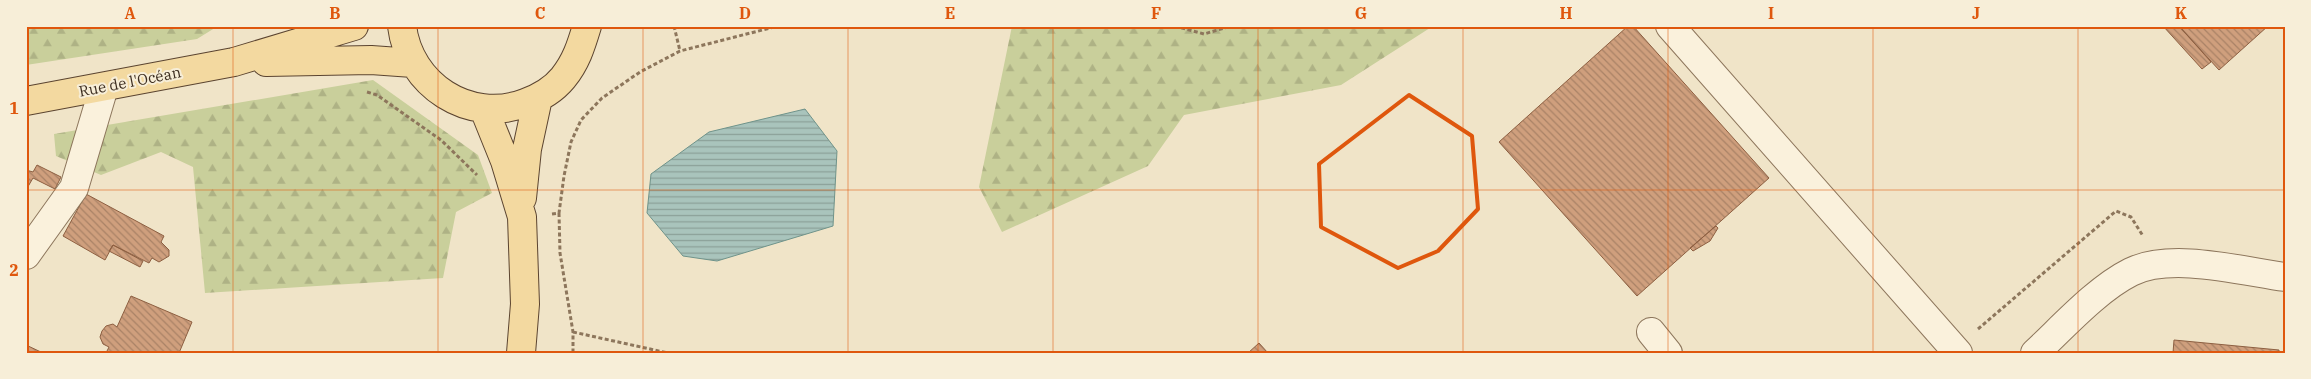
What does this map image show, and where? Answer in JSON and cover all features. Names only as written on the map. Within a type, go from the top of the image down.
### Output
[{"type":"main road","name":"Rue de l'Océan","points":[[26,101],[234,62],[354,26]]},
{"type":"main road","points":[[402,26],[403,41],[413,63],[431,86],[456,102],[484,109],[512,108],[538,98],[562,80],[579,54],[586,26]]},
{"type":"main road","name":"Rue de l'Océan","points":[[234,62],[371,60],[413,63]]},
{"type":"main road","points":[[521,353],[525,304],[521,210],[526,149],[538,98]]},
{"type":"main road","points":[[484,109],[521,210]]},
{"type":"street","points":[[1670,26],[1956,351]]},
{"type":"street","points":[[26,255],[74,188],[104,87]]},
{"type":"street","points":[[2035,353],[2108,288],[2131,272],[2160,264],[2197,265],[2285,277]]},
{"type":"street","points":[[1651,332],[1668,353]]},
{"type":"path","points":[[674,26],[680,51]]},
{"type":"path","points":[[1175,26],[1204,34],[1232,26]]},
{"type":"path","points":[[1956,351],[2116,210],[2131,217],[2160,264]]},
{"type":"path","points":[[559,213],[560,253],[573,332],[573,353]]},
{"type":"path","points":[[573,332],[668,353]]},
{"type":"highlighted area","points":[[1409,95],[1472,136],[1478,209],[1438,251],[1398,268],[1321,227],[1319,164]]},
{"type":"green space","points":[[26,26],[218,26],[197,39],[26,65]]},
{"type":"green space","points":[[1012,26],[1433,26],[1341,85],[1184,115],[1148,166],[1002,232],[979,187]]},
{"type":"green space","points":[[373,80],[478,155],[492,193],[456,212],[443,278],[205,293],[193,167],[161,152],[101,175],[56,156],[54,134]]},
{"type":"water","points":[[805,109],[837,151],[833,226],[717,261],[683,256],[647,213],[651,174],[709,132]]},
{"type":"building","points":[[1628,26],[1633,26],[1769,178],[1637,296],[1499,142]]},
{"type":"building","points":[[2163,26],[2179,26],[2211,62],[2202,69]]},
{"type":"building","points":[[2179,26],[2268,26],[2219,70]]},
{"type":"building","points":[[37,165],[61,177],[55,189],[33,178],[26,190],[26,170],[33,172]]},
{"type":"building","points":[[86,194],[164,236],[161,242],[169,250],[169,256],[159,262],[152,258],[149,263],[113,245],[105,260],[63,236]]},
{"type":"building","points":[[1716,226],[1718,228],[1710,241],[1693,251],[1690,248]]},
{"type":"building","points":[[113,245],[143,261],[140,267],[109,251]]},
{"type":"building","points":[[131,296],[192,322],[179,353],[106,353],[109,347],[103,344],[100,337],[102,331],[106,326],[113,324],[117,327]]},
{"type":"building","points":[[2174,340],[2279,350],[2279,353],[2173,353]]},
{"type":"building","points":[[1259,343],[1268,353],[1248,353]]},
{"type":"building","points":[[26,345],[43,353],[26,353]]}]
